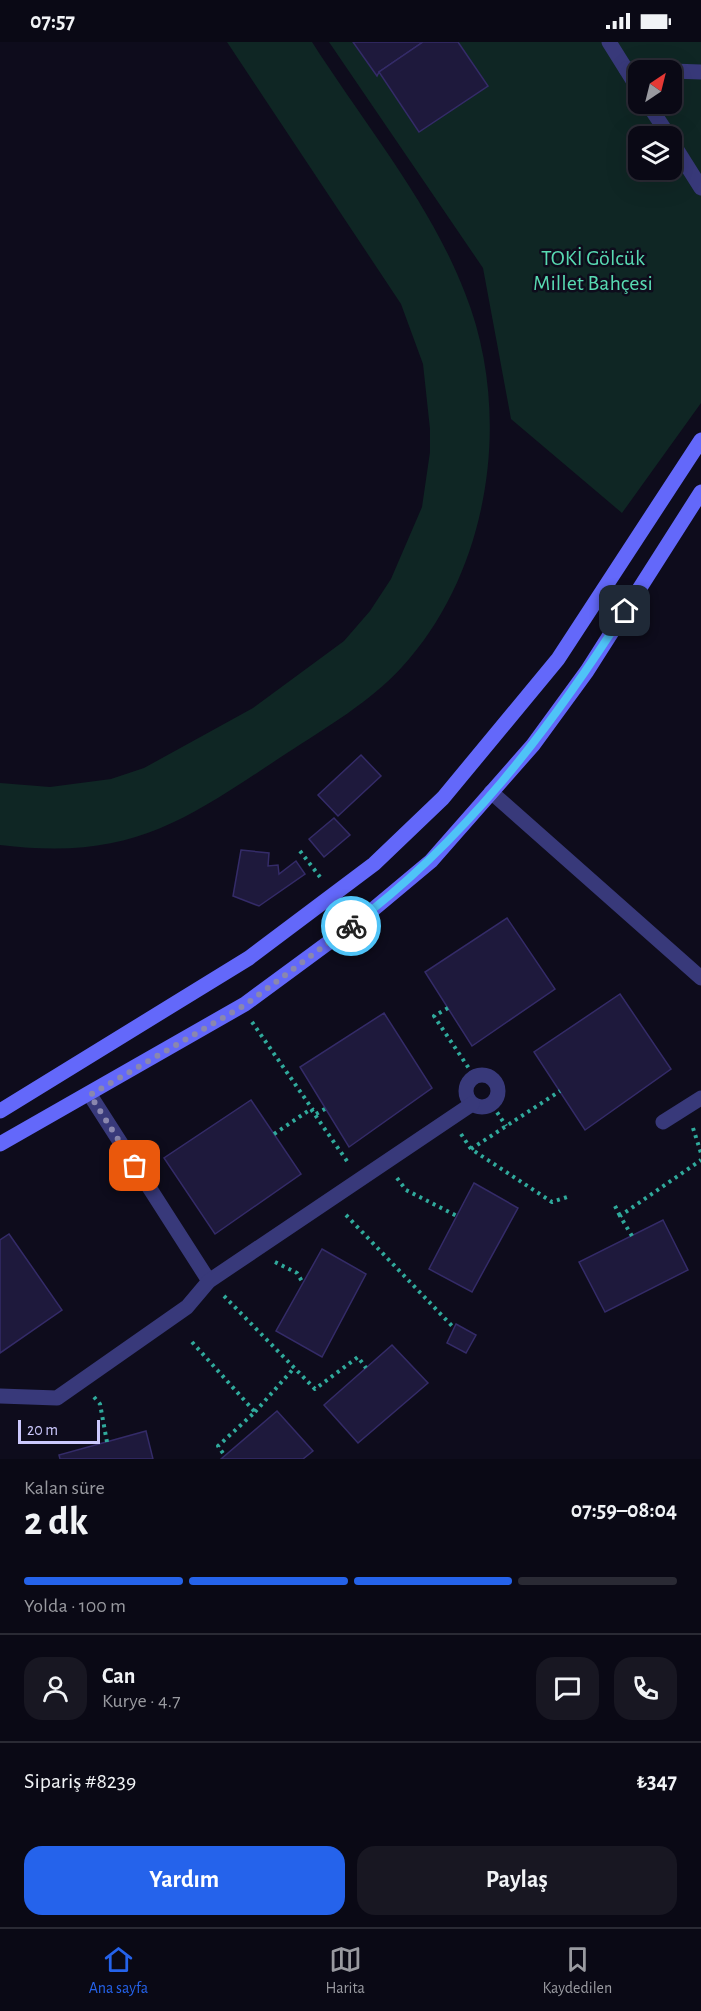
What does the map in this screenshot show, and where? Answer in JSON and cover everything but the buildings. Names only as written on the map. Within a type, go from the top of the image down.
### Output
[{"type":"main road","points":[[0,1111],[249,958],[374,864],[443,798],[558,659],[701,440]]},
{"type":"main road","points":[[0,1144],[245,1005],[370,912],[431,861],[533,745],[587,671],[701,492]]},
{"type":"street","points":[[609,42],[628,72]]},
{"type":"street","points":[[682,71],[701,72]]},
{"type":"street","points":[[682,158],[701,188]]},
{"type":"street","points":[[491,792],[701,978]]},
{"type":"street","points":[[0,1395],[57,1398],[187,1307],[209,1281],[359,1179],[472,1104],[482,1106],[491,1103],[497,1095],[494,1081],[485,1075],[474,1076],[466,1089],[472,1104]]},
{"type":"street","points":[[90,1095],[209,1281]]},
{"type":"street","points":[[663,1122],[701,1098]]},
{"type":"path","points":[[300,850],[320,877]]},
{"type":"path","points":[[448,1008],[434,1016],[474,1076]]},
{"type":"path","points":[[252,1022],[359,1179]]},
{"type":"path","points":[[560,1091],[471,1149],[552,1202],[567,1197]]},
{"type":"path","points":[[491,1103],[506,1126]]},
{"type":"path","points":[[274,1134],[311,1108],[315,1113]]},
{"type":"path","points":[[315,1113],[325,1108]]},
{"type":"path","points":[[620,1216],[701,1160]]},
{"type":"path","points":[[406,1190],[457,1216]]},
{"type":"path","points":[[334,1197],[353,1224],[454,1328]]},
{"type":"path","points":[[615,1206],[632,1236]]},
{"type":"path","points":[[254,1251],[297,1273],[303,1283]]},
{"type":"path","points":[[209,1281],[315,1389],[358,1357],[366,1368]]},
{"type":"path","points":[[192,1342],[255,1412]]},
{"type":"path","points":[[225,1456],[219,1446],[255,1412],[294,1368]]},
{"type":"path","points":[[99,1404],[107,1442]]},
{"type":"green space","points":[[227,42],[312,42],[395,164],[434,227],[451,260],[465,293],[480,340],[488,388],[490,438],[485,489],[474,538],[456,585],[432,628],[390,680],[348,713],[217,799],[154,831],[121,841],[85,847],[46,848],[0,845],[0,783],[50,787],[111,779],[144,768],[253,708],[344,641],[370,611],[391,579],[422,507],[430,452],[430,429],[423,364],[401,304]]},
{"type":"green space","name":"TOKİ Gölcük Millet Bahçesi","points":[[329,42],[701,42],[701,403],[622,513],[511,419],[483,268]]},
{"type":"way so far","points":[[135,1166],[90,1095],[245,1005],[351,926]]},
{"type":"route","points":[[351,926],[431,861],[507,776],[533,745],[587,671],[625,611]]}]
